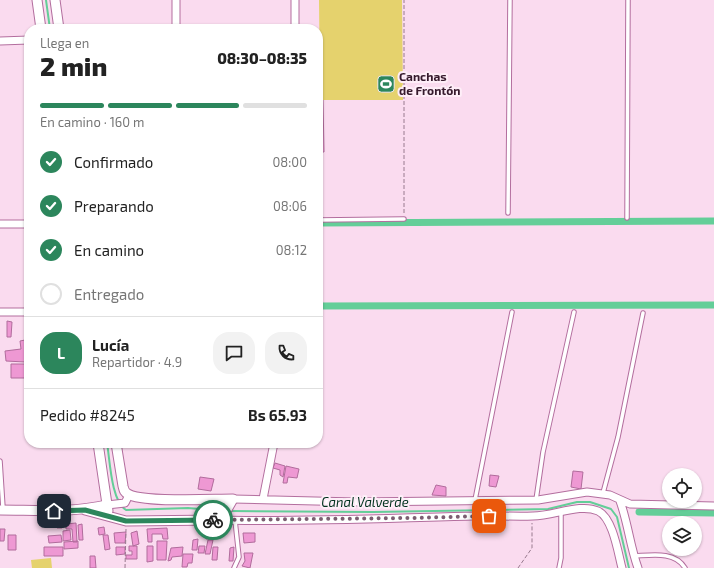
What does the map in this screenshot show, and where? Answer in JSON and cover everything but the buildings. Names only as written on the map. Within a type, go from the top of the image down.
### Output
[{"type":"street","points":[[37,0],[40,24]]},
{"type":"street","points":[[55,0],[58,24]]},
{"type":"street","points":[[176,0],[176,24]]},
{"type":"street","points":[[295,0],[295,24]]},
{"type":"street","points":[[0,41],[24,40]]},
{"type":"street","points":[[0,224],[24,224]]},
{"type":"street","points":[[0,312],[24,312]]},
{"type":"street","points":[[99,448],[111,505],[109,517]]},
{"type":"street","points":[[117,448],[123,486],[127,499]]},
{"type":"street","points":[[263,499],[273,448]]},
{"type":"street","points":[[1,510],[85,510],[111,505],[127,499],[231,503],[263,499],[349,502],[536,500],[587,492],[603,493],[630,504],[648,506],[714,506]]},
{"type":"street","points":[[620,501],[628,526],[633,556],[638,568]]},
{"type":"street","points":[[222,517],[231,503]]},
{"type":"street","points":[[85,510],[126,521],[222,517],[235,520],[412,518],[474,515],[532,516],[561,513],[582,507],[600,511],[607,518],[622,568]]},
{"type":"lane","points":[[508,213],[510,0]]},
{"type":"lane","points":[[627,218],[628,0]]},
{"type":"lane","points":[[323,220],[404,219]]},
{"type":"lane","points":[[475,500],[512,312]]},
{"type":"lane","points":[[536,500],[543,452],[574,312]]},
{"type":"lane","points":[[603,493],[618,437],[644,313]]},
{"type":"lane","points":[[0,461],[1,510]]},
{"type":"lane","points":[[559,568],[561,558],[561,513]]},
{"type":"lane","points":[[234,568],[239,557],[235,520]]},
{"type":"lane","points":[[633,556],[665,555],[681,561],[686,568]]},
{"type":"path","points":[[404,0],[404,219]]},
{"type":"path","points":[[518,568],[532,548],[532,516]]},
{"type":"path","points":[[125,568],[126,521]]},
{"type":"shaded area","points":[[319,0],[402,0],[403,100],[323,100],[323,24],[319,24]]},
{"type":"shaded area","points":[[51,558],[52,568],[32,568],[31,560]]},
{"type":"waterway","name":"Canal Valverde","points":[[46,0],[49,24]]},
{"type":"waterway","points":[[323,223],[714,221]]},
{"type":"waterway","points":[[323,306],[714,305]]},
{"type":"waterway","name":"Canal Valverde","points":[[108,448],[114,489],[117,498],[126,510],[188,508],[223,511]]},
{"type":"waterway","name":"Canal Valverde","points":[[229,511],[373,512],[548,509],[577,502],[590,502],[611,509],[617,517],[629,568]]},
{"type":"waterway","points":[[639,512],[714,513]]},
{"type":"way so far","points":[[213,520],[412,518],[474,515],[489,516]]},
{"type":"place","name":"Canchas de Frontón","points":[[386,84]]},
{"type":"route","points":[[54,511],[85,510],[126,521],[213,520]]}]
